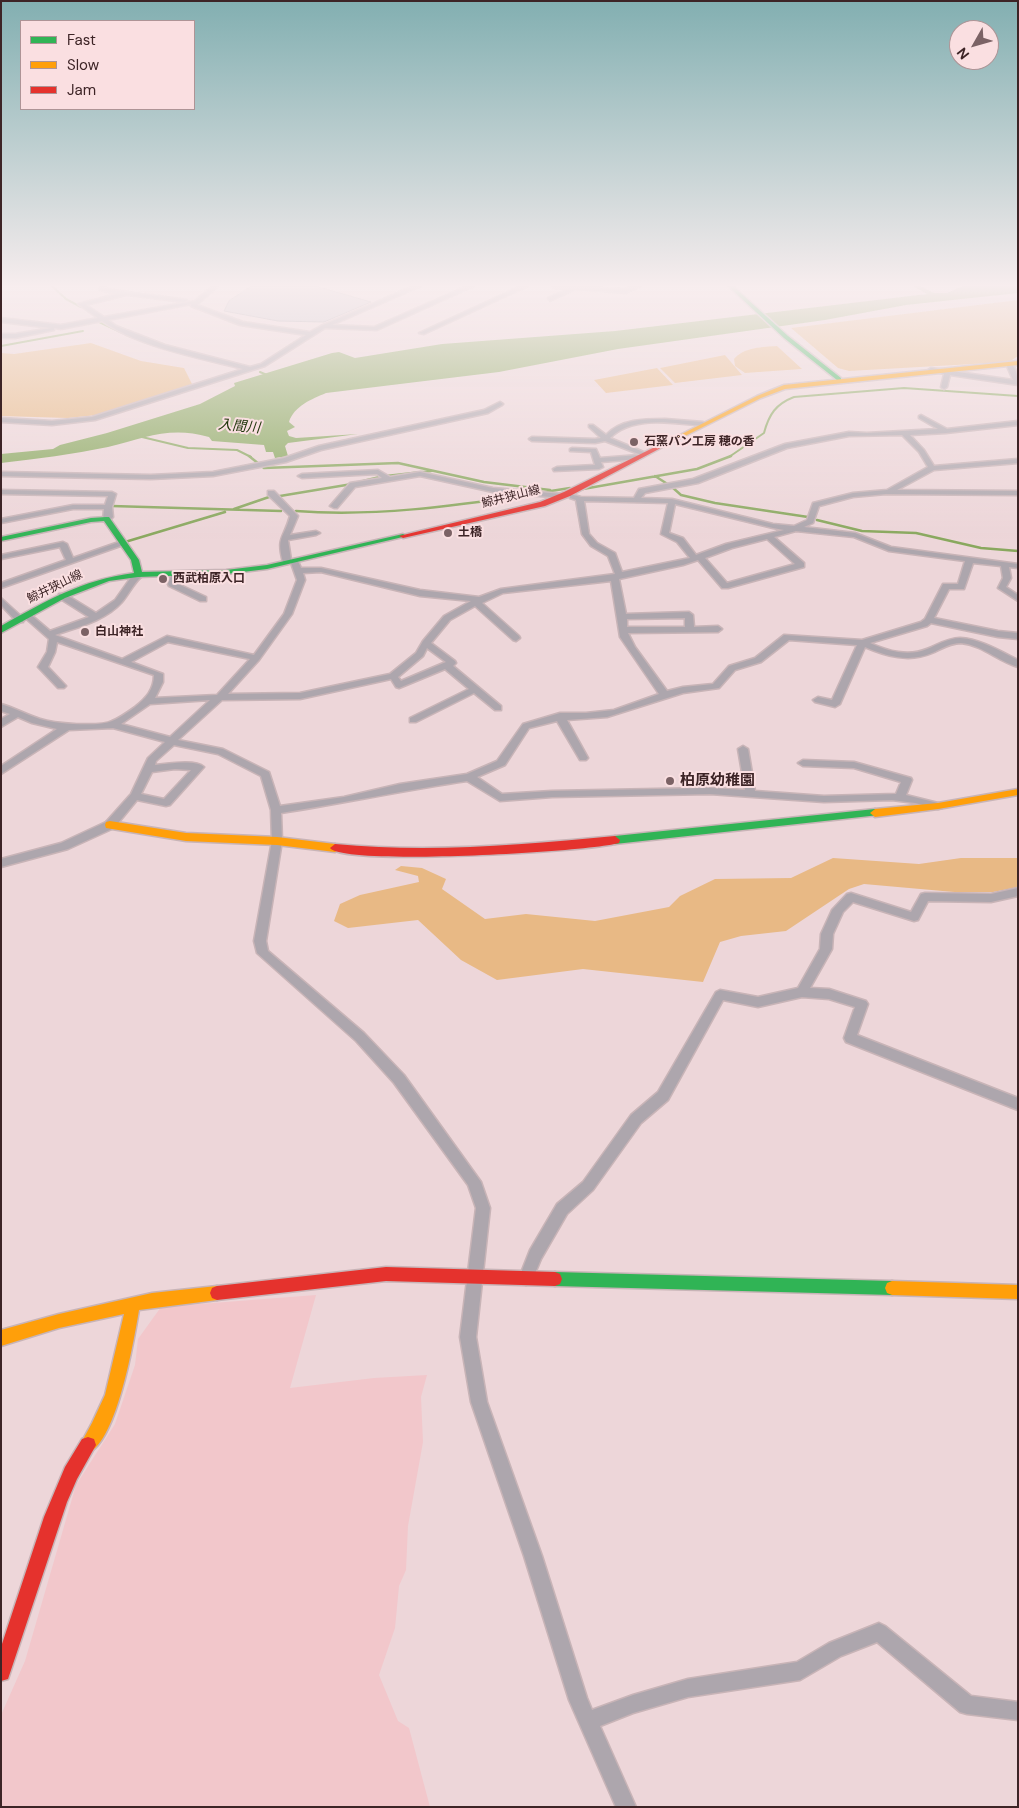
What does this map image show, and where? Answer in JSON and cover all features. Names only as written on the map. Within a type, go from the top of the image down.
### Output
[{"type":"street","points":[[1,420],[52,423],[93,419],[245,370]]},
{"type":"street","points":[[828,370],[839,379]]},
{"type":"street","name":"鯨井狭山線","points":[[1,630],[62,596],[94,583],[138,575],[175,575],[293,565],[512,512],[564,495],[775,389],[839,379],[926,370]]},
{"type":"street","points":[[932,370],[1017,383],[1014,370]]},
{"type":"street","points":[[944,387],[947,373]]},
{"type":"street","points":[[1,474],[160,477],[213,474],[286,460],[319,448],[486,412],[500,404]]},
{"type":"street","points":[[921,416],[946,431]]},
{"type":"street","points":[[532,439],[594,441],[606,439],[612,430],[652,421],[703,424]]},
{"type":"street","points":[[636,501],[642,490],[696,481],[785,446],[849,434],[946,431],[1018,423]]},
{"type":"street","points":[[591,426],[606,439],[641,455]]},
{"type":"street","points":[[904,433],[922,451],[932,468]]},
{"type":"street","points":[[557,469],[599,467],[594,450],[572,450]]},
{"type":"street","points":[[597,460],[641,455]]},
{"type":"street","points":[[886,492],[903,485],[932,468],[1018,461]]},
{"type":"street","points":[[302,476],[378,472],[389,478]]},
{"type":"street","points":[[334,506],[353,485],[420,474],[493,490],[564,495],[580,499],[672,502],[792,530],[848,534],[889,549],[1018,566]]},
{"type":"street","points":[[113,725],[150,701],[221,696],[276,698],[300,696],[394,676],[420,654],[426,643],[447,618],[501,591],[617,576],[667,567],[729,546],[792,530],[810,521],[816,505],[822,502],[853,495],[886,492],[987,491],[1018,493]]},
{"type":"street","points":[[1,492],[112,494],[108,506],[109,517],[106,520]]},
{"type":"street","points":[[1,863],[64,846],[110,825],[135,796],[152,760],[221,696],[256,658],[288,614],[301,580],[282,546],[286,532],[292,526],[294,516],[271,493]]},
{"type":"street","points":[[580,499],[584,531],[587,538],[592,545],[612,555],[617,576],[616,595],[625,639],[654,677],[664,695]]},
{"type":"street","points":[[672,502],[665,534],[680,540],[725,586],[801,566],[769,536]]},
{"type":"street","points":[[1,522],[73,507],[108,506]]},
{"type":"street","points":[[25,517],[30,533]]},
{"type":"street","points":[[1,539],[91,520],[106,520]]},
{"type":"street","points":[[51,636],[115,604],[131,586],[132,580],[138,575],[137,562],[106,520]]},
{"type":"street","points":[[284,538],[316,534]]},
{"type":"street","points":[[1,557],[63,544],[71,561]]},
{"type":"street","points":[[1,586],[122,544]]},
{"type":"street","points":[[818,700],[835,704],[862,643],[924,624],[929,620],[946,586],[961,587],[970,560]]},
{"type":"street","points":[[293,565],[420,593],[478,601],[516,638]]},
{"type":"street","points":[[1005,565],[1006,578],[1002,588],[1018,599]]},
{"type":"street","points":[[175,575],[172,584],[203,599]]},
{"type":"street","points":[[62,596],[94,616]]},
{"type":"street","points":[[3,605],[51,636],[158,674],[159,680],[150,701]]},
{"type":"street","points":[[622,617],[689,615],[690,630]]},
{"type":"street","points":[[929,620],[998,634],[1018,636]]},
{"type":"street","points":[[622,630],[718,629]]},
{"type":"street","points":[[51,636],[51,652],[43,667],[61,686]]},
{"type":"street","points":[[276,810],[344,800],[400,787],[469,777],[501,763],[526,726],[560,716],[609,713],[683,690],[716,686],[732,668],[758,660],[787,637],[862,643],[886,653],[901,655],[923,654],[954,641],[976,645],[1018,664]]},
{"type":"street","points":[[123,662],[167,639],[256,658]]},
{"type":"street","points":[[394,676],[399,684],[452,663],[426,643]]},
{"type":"street","points":[[447,666],[498,708]]},
{"type":"street","points":[[413,720],[475,689]]},
{"type":"street","points":[[1,707],[35,721],[67,727],[113,725],[130,728],[172,742],[220,751],[265,774],[276,810],[277,841],[260,942],[263,953],[360,1037],[399,1078],[474,1182],[483,1208],[468,1338],[479,1402],[533,1556],[586,1722],[626,1807]]},
{"type":"street","points":[[1,724],[16,714]]},
{"type":"street","points":[[560,716],[583,758]]},
{"type":"street","points":[[1,771],[67,727]]},
{"type":"street","points":[[743,749],[750,795]]},
{"type":"street","points":[[803,763],[854,765],[907,780],[900,798]]},
{"type":"street","points":[[135,796],[166,803],[199,767],[176,766],[149,769]]},
{"type":"street","points":[[469,777],[500,798],[552,794],[710,791],[824,799],[900,798],[938,806]]},
{"type":"street","points":[[110,825],[186,837],[277,841],[344,849],[408,853],[502,851],[938,806],[1018,792]]},
{"type":"street","points":[[802,992],[826,949],[827,934],[838,910],[851,897],[914,917],[925,897],[991,898],[1018,892]]},
{"type":"street","points":[[526,1278],[535,1255],[562,1209],[588,1186],[636,1119],[663,1096],[720,995],[758,1002],[802,992],[829,994],[862,1004],[850,1038],[1018,1104]]},
{"type":"street","points":[[1,1338],[59,1321],[133,1304],[386,1274],[476,1275],[1018,1292]]},
{"type":"street","points":[[1,1672],[16,1633],[58,1498],[71,1470],[99,1430],[113,1400],[133,1304]]},
{"type":"street","points":[[586,1722],[633,1704],[688,1688],[800,1671],[835,1649],[879,1632],[967,1706],[1018,1711]]},
{"type":"shaded area","points":[[1,370],[185,370],[193,386],[97,415],[68,418],[1,416]]},
{"type":"shaded area","points":[[645,370],[659,370],[673,385],[606,393],[594,380]]},
{"type":"shaded area","points":[[662,370],[738,370],[742,375],[675,383]]},
{"type":"shaded area","points":[[741,370],[782,370],[745,373]]},
{"type":"shaded area","points":[[833,858],[919,864],[961,858],[1018,858],[1018,887],[993,892],[954,892],[864,884],[849,889],[786,931],[741,936],[720,942],[703,982],[583,969],[497,980],[461,960],[418,920],[348,928],[334,921],[340,904],[360,895],[419,882],[418,876],[395,870],[401,866],[422,868],[446,879],[442,889],[485,919],[526,914],[595,921],[669,907],[680,896],[715,879],[791,878]]},
{"type":"shaded area","points":[[316,1295],[290,1388],[374,1378],[427,1375],[421,1397],[423,1442],[408,1526],[406,1570],[399,1586],[395,1628],[379,1675],[398,1721],[409,1728],[430,1807],[1,1807],[1,1715],[25,1661],[76,1485],[115,1424],[135,1365],[138,1339],[161,1307]]},
{"type":"water","name":"入間川","points":[[275,370],[507,370],[326,393],[299,407],[291,416],[289,422],[295,427],[287,431],[289,436],[296,438],[358,434],[288,443],[285,446],[288,456],[275,458],[273,452],[266,452],[264,445],[212,441],[209,437],[195,434],[169,433],[82,452],[1,463],[1,454],[53,449],[60,445],[107,433],[200,404],[235,386],[234,383]]},
{"type":"waterway","points":[[260,372],[267,375]]},
{"type":"waterway","points":[[730,456],[764,433],[768,420],[774,410],[782,403],[794,397],[904,388],[1018,396]]},
{"type":"waterway","points":[[142,437],[188,448],[237,450],[249,456]]},
{"type":"waterway","points":[[249,456],[264,468],[398,463],[484,482],[550,490]]},
{"type":"waterway","points":[[655,476],[697,469],[730,456]]},
{"type":"waterway","points":[[386,476],[431,471]]},
{"type":"waterway","points":[[363,481],[384,476]]},
{"type":"waterway","points":[[583,489],[655,476]]},
{"type":"waterway","points":[[655,476],[669,485]]},
{"type":"waterway","points":[[280,496],[352,484]]},
{"type":"waterway","points":[[672,487],[681,495],[715,503],[808,517]]},
{"type":"waterway","points":[[538,493],[570,488]]},
{"type":"waterway","points":[[296,511],[354,513],[384,511],[530,495]]},
{"type":"waterway","points":[[234,509],[269,497]]},
{"type":"waterway","points":[[112,506],[281,511]]},
{"type":"waterway","points":[[125,542],[225,512]]},
{"type":"waterway","points":[[817,520],[862,531],[916,533],[981,548],[1018,551]]},
{"type":"traffic: fast","points":[[828,370],[839,379]]},
{"type":"traffic: fast","points":[[1,539],[91,520],[106,519],[135,560],[138,575]]},
{"type":"traffic: fast","points":[[1,630],[62,596],[108,579],[138,575],[226,572],[267,567],[403,536]]},
{"type":"traffic: fast","points":[[615,840],[875,813]]},
{"type":"traffic: fast","points":[[555,1279],[892,1288]]},
{"type":"traffic: slow","points":[[671,441],[759,397],[784,387],[946,370]]},
{"type":"traffic: slow","points":[[875,813],[938,806],[1018,792]]},
{"type":"traffic: slow","points":[[110,825],[186,837],[277,841],[335,848]]},
{"type":"traffic: slow","points":[[892,1288],[1018,1292]]},
{"type":"traffic: slow","points":[[1,1338],[59,1321],[152,1300],[217,1293]]},
{"type":"traffic: slow","points":[[88,1445],[98,1429],[113,1395],[133,1304]]},
{"type":"traffic: jam","points":[[403,536],[542,504],[567,494],[671,441]]},
{"type":"traffic: jam","points":[[335,848],[405,853],[440,853],[475,852],[615,840]]},
{"type":"traffic: jam","points":[[217,1293],[386,1274],[555,1279]]},
{"type":"traffic: jam","points":[[1,1672],[58,1502],[71,1473],[88,1445]]},
{"type":"place","name":"石窯パン工房 穂の香","points":[[634,442]]},
{"type":"place","name":"土橋","points":[[448,533]]},
{"type":"place","name":"西武柏原入口","points":[[163,579]]},
{"type":"place","name":"白山神社","points":[[85,632]]},
{"type":"place","name":"柏原幼稚園","points":[[670,781]]}]
